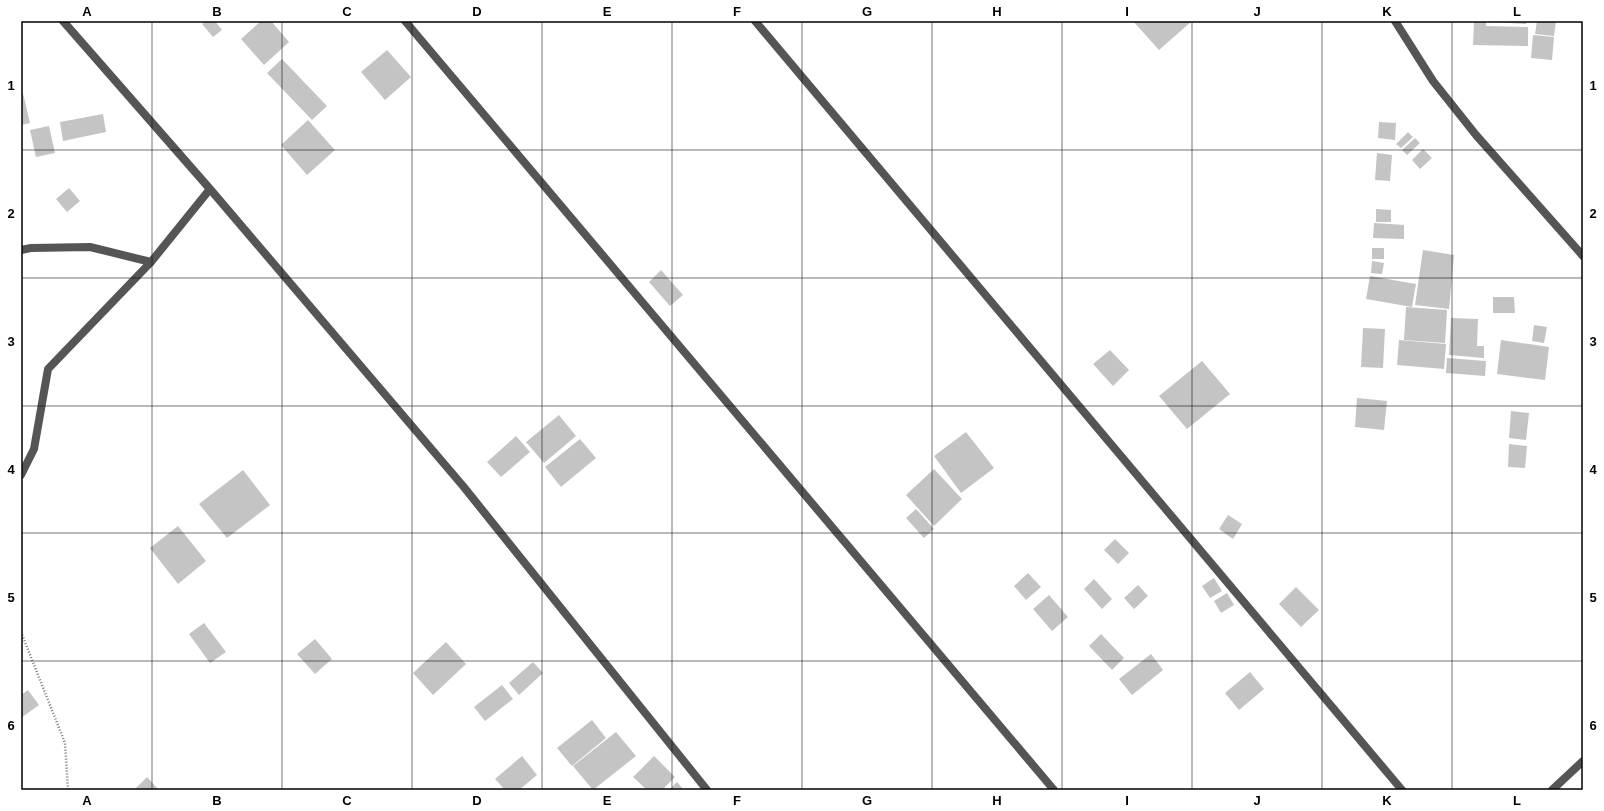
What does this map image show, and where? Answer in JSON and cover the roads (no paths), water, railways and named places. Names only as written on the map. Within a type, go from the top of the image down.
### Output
[{"type":"street","points":[[63,21],[210,189],[463,486],[707,790]]},
{"type":"street","points":[[405,21],[1054,790]]},
{"type":"street","points":[[755,21],[1402,790]]},
{"type":"street","points":[[1395,21],[1433,81],[1476,135],[1583,256]]},
{"type":"street","points":[[21,475],[34,449],[48,369],[151,262],[210,189]]},
{"type":"street","points":[[21,250],[31,248],[90,247],[151,262]]},
{"type":"street","points":[[1552,790],[1583,761]]}]
